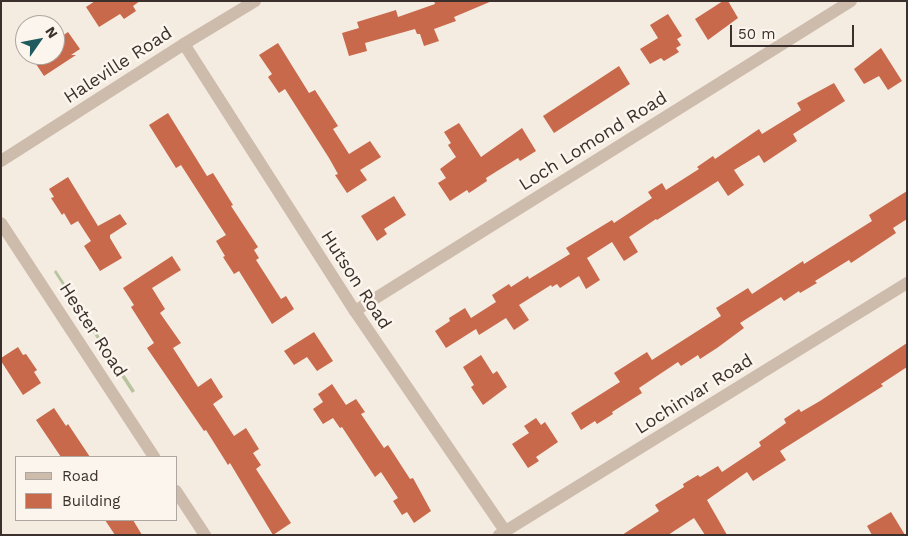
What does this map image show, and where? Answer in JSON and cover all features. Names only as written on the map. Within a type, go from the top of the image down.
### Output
[{"type":"street","name":"Haleville Road","points":[[1,161],[255,1]]},
{"type":"street","name":"Loch Lomond Road","points":[[354,311],[851,1]]},
{"type":"street","name":"Hutson Road","points":[[184,44],[354,311],[502,533]]},
{"type":"street","name":"Hester Road","points":[[1,223],[153,456]]},
{"type":"street","name":"Lochinvar Road","points":[[502,533],[907,283]]},
{"type":"street","points":[[178,494],[205,535]]},
{"type":"green space","points":[[56,270],[135,391],[132,393],[54,272]]},
{"type":"building","points":[[95,1],[140,1],[133,6],[136,11],[124,19],[120,14],[99,27],[86,7]]},
{"type":"building","points":[[434,1],[492,1],[454,17],[456,21],[434,29],[439,41],[424,46],[420,34],[417,34],[415,29],[365,43],[367,51],[349,56],[342,33],[359,28],[357,22],[396,10],[398,17],[435,4]]},
{"type":"building","points":[[723,1],[728,1],[738,18],[708,40],[695,19]]},
{"type":"building","points":[[668,14],[682,36],[677,39],[681,45],[676,48],[679,52],[664,61],[661,58],[650,64],[640,49],[658,38],[650,25]]},
{"type":"building","points":[[68,32],[80,49],[71,55],[76,55],[65,62],[65,34]]},
{"type":"building","points":[[278,43],[309,93],[315,90],[338,126],[333,129],[349,154],[370,141],[381,157],[360,170],[367,180],[347,193],[335,175],[338,174],[329,158],[285,89],[279,93],[268,77],[272,74],[259,55]]},
{"type":"building","points":[[881,48],[902,81],[888,90],[879,76],[864,84],[854,69]]},
{"type":"building","points":[[37,65],[61,65],[44,76]]},
{"type":"building","points":[[619,66],[630,84],[554,133],[543,116]]},
{"type":"building","points":[[834,83],[845,101],[793,134],[797,141],[764,163],[759,155],[734,170],[744,185],[728,196],[718,181],[629,237],[638,252],[624,261],[612,242],[587,258],[600,280],[586,289],[579,276],[560,288],[557,284],[552,287],[551,285],[519,305],[529,320],[514,330],[506,318],[479,335],[476,329],[446,348],[435,331],[450,321],[449,318],[465,308],[471,318],[496,302],[492,295],[509,284],[511,287],[528,276],[529,279],[570,254],[566,248],[612,220],[614,223],[652,198],[648,192],[662,183],[666,190],[699,169],[697,167],[713,156],[715,159],[759,129],[762,134],[801,110],[797,103]]},
{"type":"building","points":[[168,113],[207,176],[213,173],[233,205],[231,206],[258,247],[254,250],[259,258],[256,260],[281,299],[286,296],[294,309],[272,324],[239,271],[234,274],[223,257],[225,256],[216,241],[226,235],[181,165],[176,168],[149,125]]},
{"type":"building","points":[[459,123],[481,157],[522,128],[536,151],[520,161],[518,158],[486,178],[487,181],[469,193],[467,190],[450,201],[438,183],[446,178],[440,169],[456,157],[448,145],[451,143],[444,132]]},
{"type":"building","points":[[68,177],[98,226],[120,214],[127,224],[110,235],[122,258],[100,271],[84,246],[91,241],[78,221],[71,225],[64,213],[62,215],[51,198],[54,197],[49,189]]},
{"type":"building","points":[[907,191],[907,219],[893,228],[896,233],[851,263],[849,260],[815,281],[817,283],[800,293],[799,291],[784,301],[781,297],[740,323],[744,328],[717,348],[700,359],[698,355],[681,366],[678,362],[639,388],[642,393],[612,412],[613,414],[597,424],[595,421],[581,430],[571,413],[620,382],[614,373],[647,352],[652,360],[721,316],[716,308],[748,288],[752,294],[803,261],[804,264],[872,221],[869,215]]},
{"type":"building","points":[[394,196],[406,215],[384,229],[387,234],[377,241],[361,216]]},
{"type":"building","points":[[172,256],[181,270],[152,288],[165,309],[160,313],[181,343],[173,348],[198,387],[211,378],[223,397],[213,404],[234,436],[246,428],[259,449],[253,453],[261,465],[256,469],[291,523],[273,535],[230,463],[228,465],[206,430],[204,431],[147,348],[154,343],[131,307],[134,305],[123,288]]},
{"type":"building","points":[[314,332],[333,361],[317,371],[307,357],[294,365],[284,351]]},
{"type":"building","points":[[907,343],[907,367],[881,384],[883,386],[780,451],[786,460],[753,481],[747,472],[707,500],[727,535],[705,535],[694,518],[668,535],[622,535],[659,511],[655,505],[684,487],[683,484],[698,475],[700,477],[718,466],[722,472],[761,446],[759,442],[786,423],[784,419],[799,409],[801,412],[820,401]]},
{"type":"building","points":[[18,347],[23,355],[26,354],[37,370],[34,372],[41,383],[23,395],[1,361],[1,358]]},
{"type":"building","points":[[481,355],[493,374],[497,371],[507,387],[483,405],[471,387],[474,385],[463,367]]},
{"type":"building","points":[[332,384],[346,405],[356,399],[365,412],[361,414],[384,448],[388,445],[410,479],[413,478],[431,511],[414,523],[407,512],[402,515],[393,501],[398,498],[381,472],[375,477],[342,427],[340,428],[333,418],[323,424],[313,409],[323,402],[318,394]]},
{"type":"building","points":[[54,408],[66,426],[68,424],[89,456],[60,456],[36,420]]},
{"type":"building","points":[[536,418],[541,425],[545,422],[558,442],[536,457],[539,461],[528,468],[512,444],[529,433],[524,426]]},
{"type":"building","points":[[891,512],[905,535],[872,535],[867,526]]},
{"type":"building","points":[[106,521],[134,521],[142,535],[115,535]]}]
